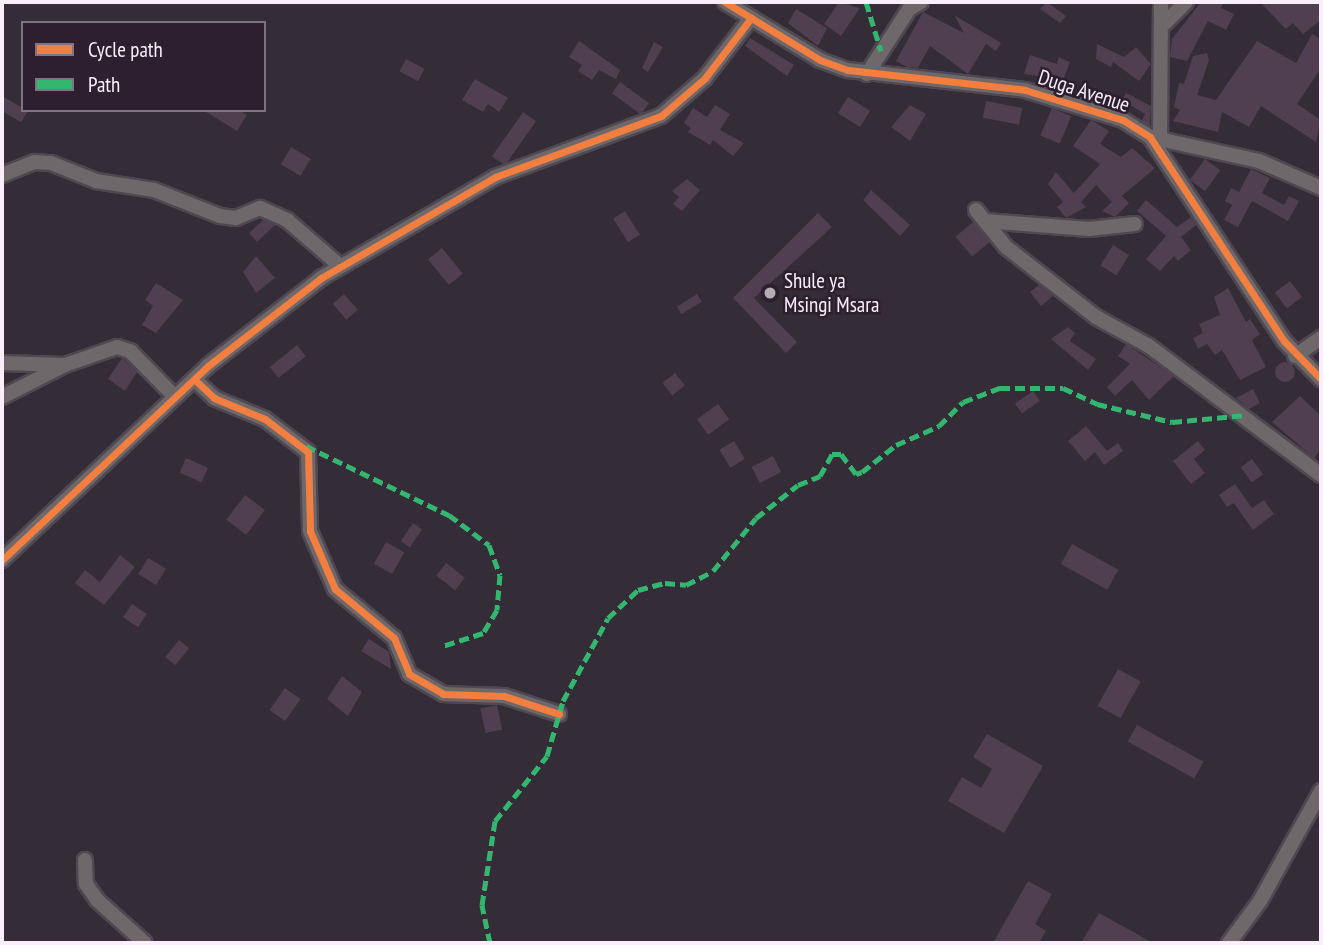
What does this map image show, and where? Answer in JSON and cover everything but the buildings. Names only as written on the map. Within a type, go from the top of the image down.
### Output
[{"type":"street","name":"Duga Avenue","points":[[725,2],[820,60],[867,74],[1026,90],[1124,120],[1155,140],[1295,356],[1321,379]]},
{"type":"street","points":[[867,74],[909,9],[921,2]]},
{"type":"street","points":[[1161,2],[1165,23],[1155,140],[1259,161],[1321,188]]},
{"type":"street","points":[[1165,23],[1186,2]]},
{"type":"street","points":[[2,560],[175,397],[339,265],[495,177],[661,117],[705,78],[734,33],[751,18]]},
{"type":"street","points":[[2,175],[35,162],[51,163],[96,181],[154,190],[220,216],[236,218],[260,208],[287,220],[339,265]]},
{"type":"street","points":[[1135,224],[1089,229],[981,215],[1006,247],[1096,317],[1149,346],[1321,475]]},
{"type":"street","points":[[1295,356],[1321,338]]},
{"type":"street","points":[[2,397],[65,365],[117,347],[130,351],[175,397]]},
{"type":"street","points":[[2,363],[65,365]]},
{"type":"street","points":[[195,380],[214,398],[265,419],[308,452],[310,531],[335,589],[394,638],[409,674],[443,694],[504,696],[544,713],[559,714]]},
{"type":"street","points":[[1229,943],[1260,901],[1321,791]]},
{"type":"street","points":[[85,860],[86,884],[97,900],[145,943]]},
{"type":"marked path","points":[[866,2],[881,51]]},
{"type":"marked path","points":[[490,943],[482,905],[495,821],[547,756],[563,701],[608,618],[638,590],[665,583],[686,585],[713,571],[756,518],[798,485],[820,476],[832,454],[841,454],[856,474],[862,472],[896,445],[939,426],[963,402],[1000,388],[1063,388],[1097,404],[1172,422],[1246,415]]},
{"type":"marked path","points":[[306,446],[449,515],[489,545],[500,575],[497,610],[483,633],[443,646]]},
{"type":"cycle path","points":[[725,2],[820,60],[848,70],[1025,90],[1123,120],[1150,137],[1284,341],[1321,379]]},
{"type":"cycle path","points":[[2,560],[209,365],[321,278],[495,177],[661,116],[705,78],[751,18]]},
{"type":"cycle path","points":[[195,380],[214,398],[265,419],[308,452],[310,531],[335,589],[394,638],[409,674],[443,694],[504,696],[559,714]]},
{"type":"place","name":"Shule ya Msingi Msara","points":[[770,293]]}]
